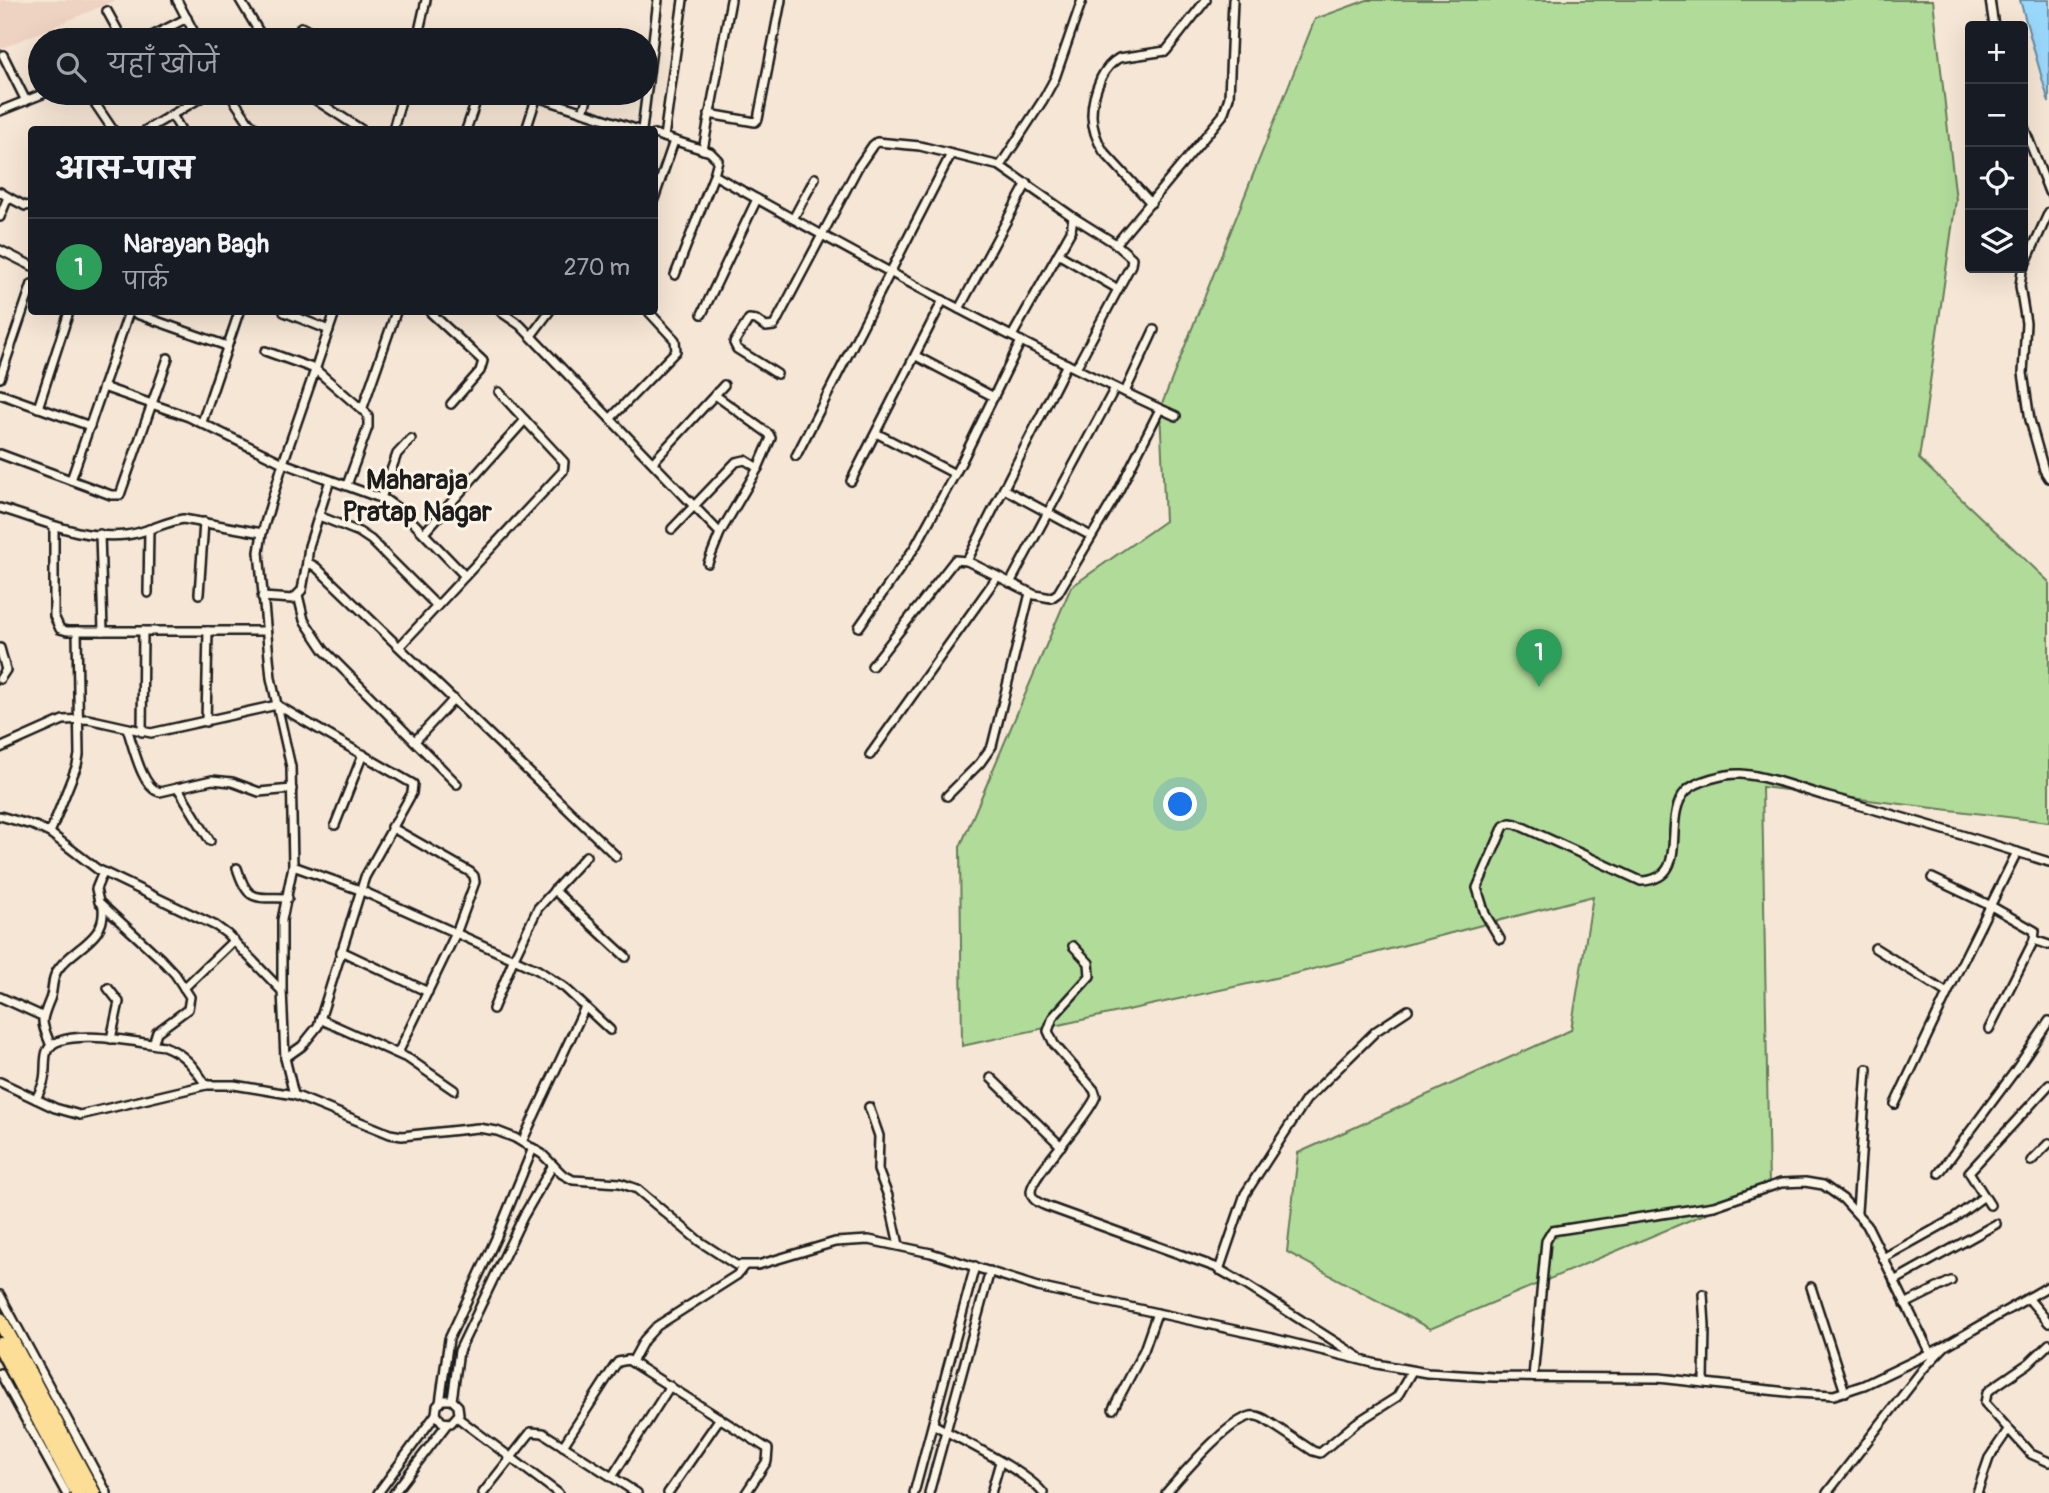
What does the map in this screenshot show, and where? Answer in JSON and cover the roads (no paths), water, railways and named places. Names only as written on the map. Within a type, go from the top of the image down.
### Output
[{"type":"highway","points":[[0,1320],[93,1493]]},
{"type":"highway","points":[[0,1346],[78,1493]]},
{"type":"street","points":[[177,0],[192,28]]},
{"type":"street","points":[[240,0],[257,28]]},
{"type":"street","points":[[419,28],[426,0]]},
{"type":"street","points":[[654,28],[658,0]]},
{"type":"street","points":[[664,137],[683,0]]},
{"type":"street","points":[[703,150],[731,0]]},
{"type":"street","points":[[709,114],[748,122],[758,119],[781,0]]},
{"type":"street","points":[[1000,166],[1055,78],[1082,0]]},
{"type":"street","points":[[1151,202],[1098,143],[1090,114],[1092,102],[1105,71],[1112,62],[1119,58],[1166,51],[1206,0]]},
{"type":"street","points":[[1116,244],[1212,130],[1227,105],[1233,0]]},
{"type":"street","points":[[1990,0],[1993,21]]},
{"type":"street","points":[[107,11],[116,28]]},
{"type":"street","points":[[167,28],[187,18]]},
{"type":"street","points":[[0,111],[26,101],[3,55]]},
{"type":"street","points":[[96,105],[110,126]]},
{"type":"street","points":[[153,126],[189,105]]},
{"type":"street","points":[[237,105],[253,126]]},
{"type":"street","points":[[323,105],[356,126]]},
{"type":"street","points":[[394,126],[400,105]]},
{"type":"street","points":[[467,126],[475,105]]},
{"type":"street","points":[[527,126],[534,105]]},
{"type":"street","points":[[563,105],[620,126]]},
{"type":"street","points":[[583,112],[585,105]]},
{"type":"street","points":[[642,126],[644,105]]},
{"type":"street","points":[[172,115],[179,126]]},
{"type":"street","points":[[658,135],[703,150],[715,155],[718,160],[675,275]]},
{"type":"street","points":[[2028,138],[2049,192]]},
{"type":"street","points":[[658,187],[674,141]]},
{"type":"street","points":[[777,374],[737,349],[734,343],[749,319],[766,327],[774,326],[865,155],[877,142],[920,146],[1000,166],[1116,244],[1132,258],[1131,265],[1076,368]]},
{"type":"street","points":[[796,456],[951,154]]},
{"type":"street","points":[[714,175],[959,309],[1176,416]]},
{"type":"street","points":[[793,219],[815,178]]},
{"type":"street","points":[[959,309],[1027,183]]},
{"type":"street","points":[[0,192],[28,206]]},
{"type":"street","points":[[0,217],[8,197]]},
{"type":"street","points":[[702,314],[757,199]]},
{"type":"street","points":[[2049,212],[2022,271],[2020,286],[2026,323],[2023,373],[2030,420],[2049,478]]},
{"type":"street","points":[[1012,336],[1073,225],[1073,217]]},
{"type":"street","points":[[0,250],[28,264]]},
{"type":"street","points":[[1058,254],[1118,289]]},
{"type":"street","points":[[0,378],[28,296]]},
{"type":"street","points":[[852,481],[943,300]]},
{"type":"street","points":[[38,408],[68,315]]},
{"type":"street","points":[[71,480],[129,315]]},
{"type":"street","points":[[139,315],[227,346]]},
{"type":"street","points":[[202,422],[238,315]]},
{"type":"street","points":[[292,315],[329,330]]},
{"type":"street","points":[[294,1095],[285,1058],[282,990],[282,920],[293,866],[292,767],[271,678],[260,552],[262,533],[283,463],[334,315]]},
{"type":"street","points":[[362,410],[395,315]]},
{"type":"street","points":[[433,315],[483,361],[480,371],[451,404]]},
{"type":"street","points":[[505,315],[531,336],[719,533]]},
{"type":"street","points":[[531,336],[547,315]]},
{"type":"street","points":[[611,418],[676,351],[675,340],[652,315]]},
{"type":"street","points":[[1125,392],[1153,330]]},
{"type":"street","points":[[859,626],[915,547],[955,474],[1021,341]]},
{"type":"street","points":[[265,351],[315,369],[368,417],[368,427],[347,485]]},
{"type":"street","points":[[916,355],[994,397]]},
{"type":"street","points":[[0,454],[111,495],[120,495],[168,358]]},
{"type":"street","points":[[967,561],[1067,364]]},
{"type":"street","points":[[653,462],[724,385]]},
{"type":"street","points":[[103,387],[202,422],[283,463],[382,498],[403,512],[466,576]]},
{"type":"street","points":[[1010,583],[1115,388]]},
{"type":"street","points":[[400,646],[563,471],[564,462],[499,392]]},
{"type":"street","points":[[0,394],[90,426]]},
{"type":"street","points":[[708,564],[719,533],[770,443],[769,434],[715,395]]},
{"type":"street","points":[[872,666],[955,560],[967,561],[1043,598],[1051,598],[1058,593],[1118,492],[1160,409]]},
{"type":"street","points":[[424,533],[525,420]]},
{"type":"street","points":[[876,433],[955,474]]},
{"type":"street","points":[[382,498],[397,454],[411,439]]},
{"type":"street","points":[[2042,461],[2049,455]]},
{"type":"street","points":[[672,529],[741,459],[758,468]]},
{"type":"street","points":[[262,597],[293,599],[302,590],[330,480]]},
{"type":"street","points":[[1004,489],[1091,536]]},
{"type":"street","points":[[0,508],[54,527],[100,534],[129,535],[183,519],[262,533]]},
{"type":"street","points":[[319,516],[348,527],[371,540],[438,606]]},
{"type":"street","points":[[199,594],[204,522]]},
{"type":"street","points":[[54,527],[54,616],[60,629],[266,631]]},
{"type":"street","points":[[148,593],[149,529]]},
{"type":"street","points":[[100,534],[103,631]]},
{"type":"street","points":[[307,562],[324,573],[616,856]]},
{"type":"street","points":[[870,755],[997,577]]},
{"type":"street","points":[[947,796],[980,763],[992,746],[1030,593]]},
{"type":"street","points":[[298,595],[304,620],[324,650],[457,784]]},
{"type":"street","points":[[50,833],[77,765],[77,631]]},
{"type":"street","points":[[142,732],[143,631]]},
{"type":"street","points":[[206,722],[208,631]]},
{"type":"street","points":[[0,648],[6,670],[0,679]]},
{"type":"street","points":[[415,741],[454,699]]},
{"type":"street","points":[[0,748],[63,720],[78,718],[142,732],[161,732],[277,705],[413,784],[412,793],[391,827],[360,890],[320,1019],[312,1036],[285,1058]]},
{"type":"street","points":[[127,728],[146,782],[160,792],[212,780],[232,782],[258,792],[292,789]]},
{"type":"street","points":[[335,825],[363,754]]},
{"type":"street","points":[[1500,939],[1485,914],[1477,888],[1504,827],[1510,823],[1516,824],[1641,881],[1651,880],[1662,876],[1668,870],[1676,811],[1686,791],[1732,774],[1754,776],[2049,862]]},
{"type":"street","points":[[178,788],[210,841]]},
{"type":"street","points":[[0,816],[50,833],[84,861],[103,872],[216,926],[234,940],[282,990]]},
{"type":"street","points":[[391,827],[474,876],[474,888],[457,932],[398,1054]]},
{"type":"street","points":[[1895,1104],[2017,852]]},
{"type":"street","points":[[494,1009],[538,908],[586,856]]},
{"type":"street","points":[[293,866],[360,890],[514,958],[553,979],[610,1030]]},
{"type":"street","points":[[237,868],[243,887],[250,895],[288,898]]},
{"type":"street","points":[[103,872],[96,889],[103,908],[161,959],[190,997],[190,1006],[157,1032],[153,1044]]},
{"type":"street","points":[[1932,878],[1991,906],[2033,929],[2036,934],[1989,1029]]},
{"type":"street","points":[[554,890],[626,957]]},
{"type":"street","points":[[51,1046],[42,1016],[57,970],[96,935],[103,922],[103,908]]},
{"type":"street","points":[[184,988],[234,940]]},
{"type":"street","points":[[2034,940],[2049,945]]},
{"type":"street","points":[[1073,946],[1090,963],[1090,976],[1052,1017],[1048,1031],[1054,1044],[1094,1090],[1096,1096],[1088,1112],[1033,1186],[1031,1191],[1037,1202],[1219,1270],[1291,1312],[1366,1361]]},
{"type":"street","points":[[1875,948],[1947,993]]},
{"type":"street","points":[[341,951],[428,992]]},
{"type":"street","points":[[108,988],[119,1002],[111,1039]]},
{"type":"street","points":[[0,997],[42,1016]]},
{"type":"street","points":[[522,1142],[585,1007]]},
{"type":"street","points":[[1219,1270],[1245,1195],[1306,1100],[1376,1031],[1408,1010]]},
{"type":"street","points":[[320,1019],[398,1054],[454,1090]]},
{"type":"street","points":[[1939,1173],[2049,1021]]},
{"type":"street","points":[[36,1099],[44,1080],[48,1049],[89,1036],[153,1044],[174,1050],[188,1059],[206,1085]]},
{"type":"street","points":[[1857,1211],[1867,1069]]},
{"type":"street","points":[[991,1078],[1061,1146]]},
{"type":"street","points":[[0,1082],[69,1114],[80,1115],[206,1085],[234,1085],[294,1095],[390,1134],[416,1137],[478,1128],[497,1131],[533,1148],[562,1174],[573,1180],[620,1183],[637,1189],[715,1252],[736,1265],[758,1265],[835,1242],[869,1240],[899,1245],[975,1266],[1038,1287],[1412,1371],[1455,1376],[1638,1377],[1704,1381],[1818,1395],[1845,1392],[1945,1346],[2049,1286]]},
{"type":"street","points":[[1990,1205],[1969,1172],[2049,1085]]},
{"type":"street","points":[[869,1107],[879,1136],[878,1170],[888,1196],[899,1245]]},
{"type":"street","points":[[2031,1161],[2049,1143]]},
{"type":"street","points":[[378,1493],[436,1414],[447,1346],[533,1148]]},
{"type":"street","points":[[452,1401],[459,1351],[509,1244],[553,1165]]},
{"type":"street","points":[[1533,1377],[1546,1241],[1552,1231],[1714,1206],[1791,1182],[1823,1185],[1857,1211],[1872,1233],[1930,1353]]},
{"type":"street","points":[[1884,1258],[1953,1219],[1983,1197]]},
{"type":"street","points":[[1894,1280],[1996,1224]]},
{"type":"street","points":[[497,1236],[509,1244]]},
{"type":"street","points":[[632,1362],[644,1340],[657,1326],[737,1275],[744,1266]]},
{"type":"street","points":[[914,1493],[975,1266]]},
{"type":"street","points":[[929,1493],[990,1271]]},
{"type":"street","points":[[1905,1304],[1951,1281]]},
{"type":"street","points":[[1811,1287],[1845,1392]]},
{"type":"street","points":[[473,1290],[484,1296]]},
{"type":"street","points":[[1703,1294],[1704,1381]]},
{"type":"street","points":[[0,1295],[107,1493]]},
{"type":"street","points":[[2028,1298],[2049,1323]]},
{"type":"street","points":[[1113,1409],[1144,1350],[1157,1313]]},
{"type":"street","points":[[2048,1460],[2031,1454],[1985,1403],[1987,1393],[2049,1345]]},
{"type":"street","points":[[447,1346],[459,1351]]},
{"type":"street","points":[[1827,1493],[1924,1368],[1945,1346]]},
{"type":"street","points":[[563,1446],[618,1362],[628,1360],[768,1450],[767,1461],[746,1493]]},
{"type":"street","points":[[1166,1493],[1229,1427],[1250,1416],[1266,1420],[1313,1451],[1324,1451],[1351,1427],[1397,1397],[1412,1371]]},
{"type":"street","points":[[0,1373],[66,1493]]},
{"type":"street","points":[[611,1477],[670,1386]]},
{"type":"street","points":[[440,1402],[452,1401],[458,1406],[458,1418]]},
{"type":"street","points":[[436,1414],[447,1424]]},
{"type":"street","points":[[394,1493],[447,1424],[458,1418]]},
{"type":"street","points":[[458,1418],[558,1493]]},
{"type":"street","points":[[668,1493],[720,1418]]},
{"type":"street","points":[[933,1424],[1000,1462],[1043,1493]]},
{"type":"street","points":[[1978,1492],[1989,1458],[2008,1430]]},
{"type":"street","points":[[483,1493],[510,1456],[531,1432],[536,1431],[636,1493]]},
{"type":"street","points":[[991,1493],[1000,1462]]},
{"type":"water","points":[[2020,0],[2049,0],[2049,103],[2028,21]]},
{"type":"place","name":"Narayan Bagh","points":[[1539,687]]},
{"type":"district","name":"Maharaja Pratap Nagar","points":[[417,496]]}]
